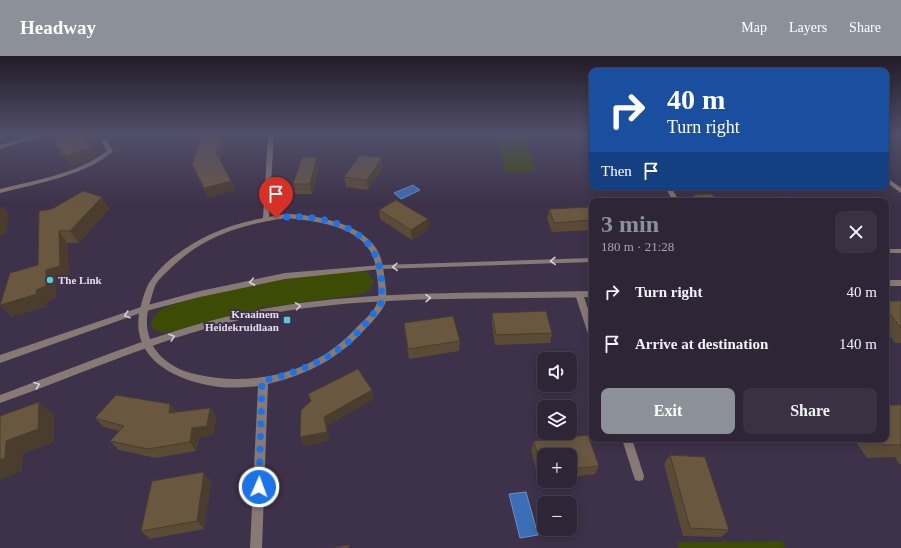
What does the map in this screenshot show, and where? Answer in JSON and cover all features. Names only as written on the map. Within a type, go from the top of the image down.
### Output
[{"type":"street","points":[[0,191],[86,166],[101,158]]},
{"type":"street","points":[[266,219],[270,158]]},
{"type":"street","points":[[889,181],[901,191]]},
{"type":"street","points":[[286,216],[319,219],[345,227],[362,237],[373,249],[381,267],[381,303],[360,332],[336,352],[312,366],[285,376],[243,383],[203,381],[174,371],[158,359],[148,345],[143,330],[144,309],[153,282],[176,257],[199,242],[230,228],[266,219],[286,216]]},
{"type":"street","points":[[889,251],[901,251]]},
{"type":"street","points":[[0,359],[144,309],[208,292],[284,276],[381,267],[589,260]]},
{"type":"street","points":[[889,284],[901,283]]},
{"type":"street","points":[[579,294],[589,325]]},
{"type":"street","points":[[0,399],[197,328],[258,313],[305,305],[381,299],[589,294]]},
{"type":"street","points":[[256,548],[262,381]]},
{"type":"street","points":[[628,442],[639,476]]},
{"type":"green space","points":[[502,158],[531,158],[535,171],[505,172]]},
{"type":"green space","points":[[361,271],[368,273],[374,281],[371,289],[363,294],[262,308],[165,333],[156,331],[151,325],[158,312],[174,304],[213,293],[276,280]]},
{"type":"green space","points":[[782,541],[785,548],[679,548],[677,542]]},
{"type":"water","points":[[413,185],[420,190],[401,199],[394,193]]},
{"type":"water","points":[[526,492],[537,535],[520,538],[509,494]]},
{"type":"building","points":[[194,158],[219,158],[231,181],[204,188],[192,164]]},
{"type":"building","points":[[302,158],[317,158],[310,184],[293,184]]},
{"type":"building","points":[[358,158],[382,158],[367,180],[344,177]]},
{"type":"building","points":[[83,191],[102,197],[70,231],[59,231],[60,266],[46,270],[46,286],[36,290],[37,294],[0,305],[10,273],[38,265],[39,211],[52,209]]},
{"type":"building","points":[[712,194],[715,198],[696,198],[694,195]]},
{"type":"building","points":[[792,197],[793,198],[753,198]]},
{"type":"building","points":[[396,200],[428,219],[411,230],[379,210]]},
{"type":"building","points":[[589,207],[589,220],[554,223],[549,209]]},
{"type":"building","points":[[889,301],[901,301],[901,328],[889,313]]},
{"type":"building","points":[[546,311],[552,333],[496,335],[492,313]]},
{"type":"building","points":[[453,316],[460,341],[408,349],[404,323]]},
{"type":"building","points":[[358,369],[372,390],[324,417],[327,432],[300,437],[301,410],[311,401],[308,394]]},
{"type":"building","points":[[116,395],[170,404],[169,413],[210,408],[207,426],[192,428],[190,442],[148,449],[110,441],[124,426],[95,418]]},
{"type":"building","points":[[39,402],[38,429],[6,441],[5,458],[0,460],[0,416]]},
{"type":"building","points":[[889,405],[901,405],[901,445],[883,445],[881,442],[889,442]]},
{"type":"building","points":[[588,435],[589,442],[590,442],[599,466],[577,468],[577,448],[537,448],[537,453],[534,441],[577,440],[577,436]]},
{"type":"building","points":[[670,455],[705,457],[729,530],[690,528]]},
{"type":"building","points":[[204,472],[197,521],[141,531],[152,481]]},
{"type":"building","points":[[349,545],[349,548],[330,548]]},
{"type":"place","name":"The Link","points":[[50,280]]},
{"type":"place","name":"Kraainem Heidekruidlaan","points":[[287,320]]},
{"type":"route","points":[[259,487],[262,381],[285,376],[312,366],[336,352],[360,332],[381,303],[381,267],[373,249],[362,237],[345,227],[319,219],[286,216],[276,218]]}]
